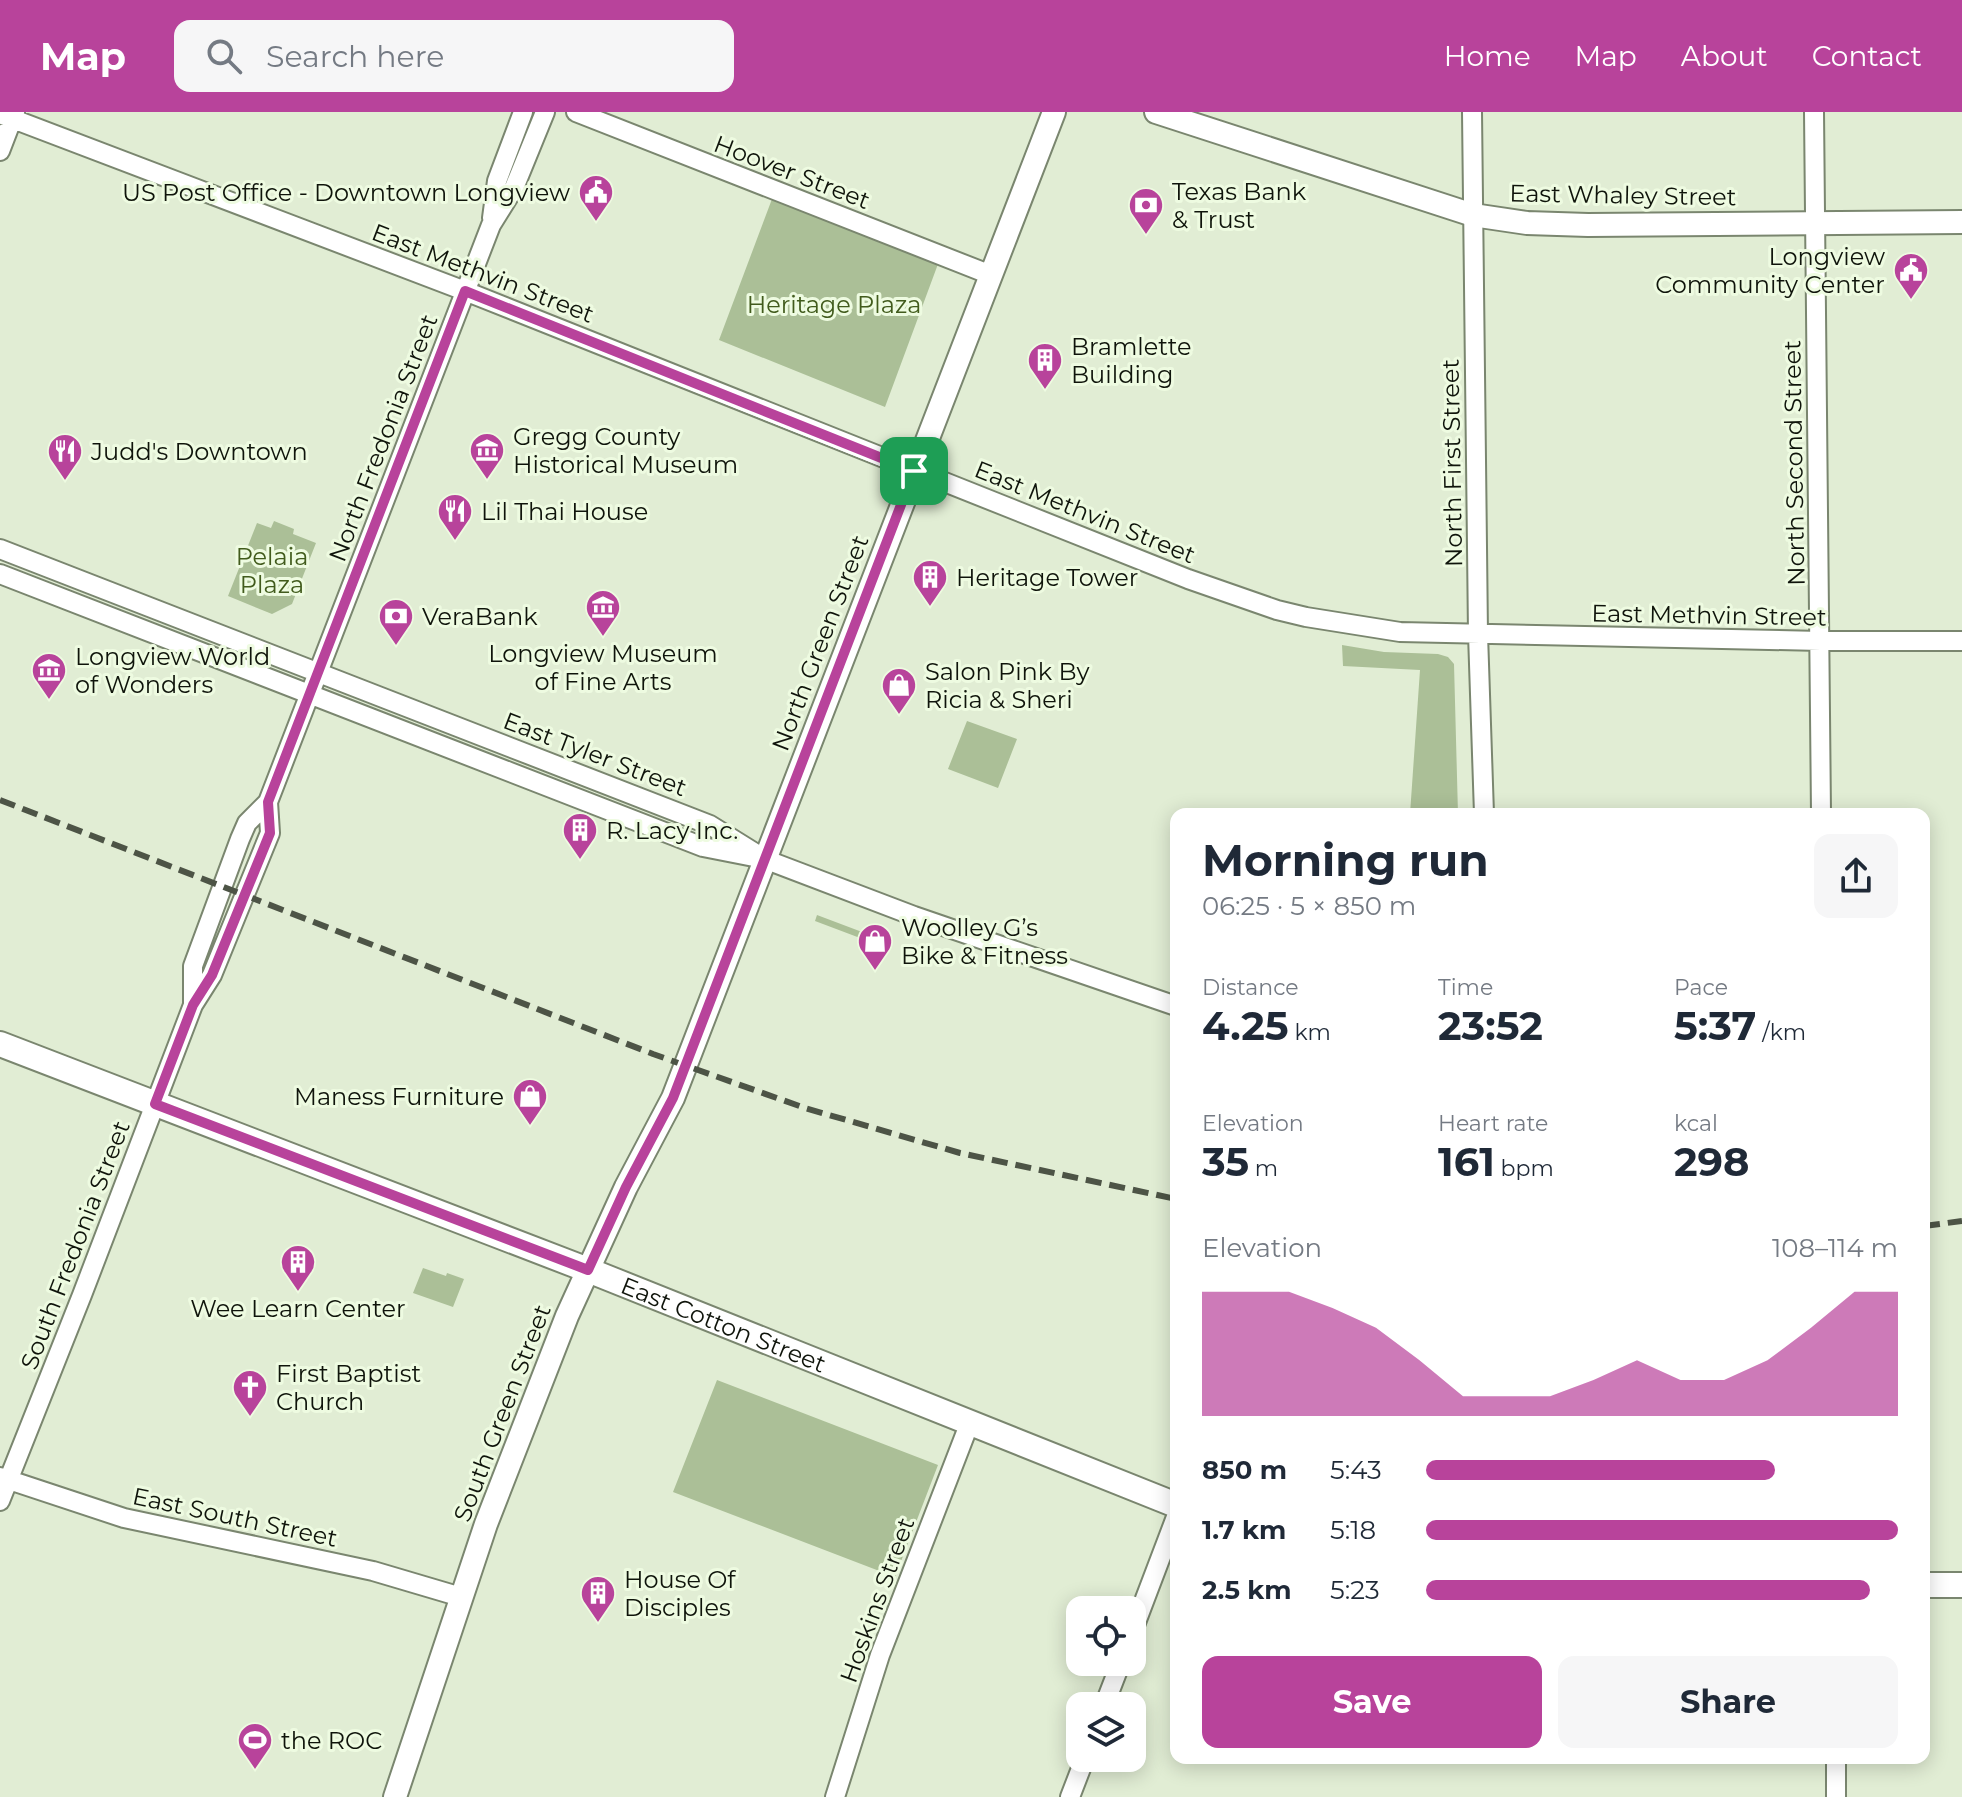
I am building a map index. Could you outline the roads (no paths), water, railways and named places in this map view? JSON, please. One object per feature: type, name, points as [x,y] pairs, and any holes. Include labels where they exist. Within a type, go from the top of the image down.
[{"type":"main road","name":"East Cotton Street","points":[[0,1044],[588,1270],[1170,1503]]},
{"type":"main road","points":[[1930,1585],[1962,1585]]},
{"type":"street","name":"North Fredonia Street","points":[[491,225],[497,181],[523,112]]},
{"type":"street","name":"North Fredonia Street","points":[[223,888],[247,823],[268,802],[491,225],[514,188],[545,112]]},
{"type":"street","name":"Hoover Street","points":[[576,112],[991,275]]},
{"type":"street","name":"North Green Street","points":[[688,1060],[1054,112]]},
{"type":"street","name":"East Whaley Street","points":[[1156,112],[1473,215],[1527,223],[1962,222]]},
{"type":"street","name":"North First Street","points":[[1472,112],[1478,634],[1484,808]]},
{"type":"street","name":"North Second Street","points":[[1814,112],[1821,808]]},
{"type":"street","points":[[0,151],[9,115]]},
{"type":"street","name":"East Methvin Street","points":[[9,115],[465,291],[1134,558],[1277,610],[1368,628],[1478,634],[1962,641]]},
{"type":"street","name":"East Tyler Street","points":[[0,549],[710,825],[764,859]]},
{"type":"street","name":"East Tyler Street","points":[[0,574],[703,847],[764,859],[914,916],[1170,1004]]},
{"type":"street","name":"North Fredonia Street","points":[[245,896],[270,833],[268,802]]},
{"type":"street","name":"South Fredonia Street","points":[[193,1005],[193,966],[223,888]]},
{"type":"street","name":"South Fredonia Street","points":[[0,1501],[4,1478],[193,1005],[212,975],[245,896]]},
{"type":"street","name":"South Green Street","points":[[395,1797],[461,1597],[513,1453],[588,1270],[626,1187],[666,1114],[688,1060]]},
{"type":"street","name":"Hoskins Street","points":[[835,1797],[880,1655],[970,1422]]},
{"type":"street","name":"East South Street","points":[[4,1478],[124,1518],[373,1571],[461,1597]]},
{"type":"street","points":[[1146,1596],[1170,1533]]},
{"type":"street","points":[[1836,1764],[1836,1797]]},
{"type":"street","points":[[1070,1797],[1080,1772]]},
{"type":"railway","points":[[0,800],[653,1054],[805,1108],[960,1153],[1170,1198]]},
{"type":"railway","points":[[1930,1225],[1962,1221]]},
{"type":"place","name":"US Post Office - Downtown Longview","points":[[596,223]]},
{"type":"place","name":"Texas Bank & Trust","points":[[1146,236]]},
{"type":"place","name":"Longview Community Center","points":[[1911,301]]},
{"type":"place","name":"Bramlette Building","points":[[1045,391]]},
{"type":"place","name":"Gregg County Historical Museum","points":[[487,481]]},
{"type":"place","name":"Judd's Downtown","points":[[65,482]]},
{"type":"place","name":"Lil Thai House","points":[[455,542]]},
{"type":"place","name":"Heritage Tower","points":[[930,608]]},
{"type":"place","name":"Longview Museum of Fine Arts","points":[[603,638]]},
{"type":"place","name":"VeraBank","points":[[396,647]]},
{"type":"place","name":"Longview World of Wonders","points":[[49,701]]},
{"type":"place","name":"Salon Pink By Ricia & Sheri","points":[[899,716]]},
{"type":"place","name":"R. Lacy Inc.","points":[[580,861]]},
{"type":"place","name":"Woolley G’s Bike & Fitness","points":[[875,972]]},
{"type":"place","name":"Maness Furniture","points":[[530,1127]]},
{"type":"place","name":"Wee Learn Center","points":[[298,1293]]},
{"type":"place","name":"First Baptist Church","points":[[250,1418]]},
{"type":"place","name":"House Of Disciples","points":[[598,1624]]},
{"type":"place","name":"the ROC","points":[[255,1771]]},
{"type":"park label","name":"Heritage Plaza","points":[[834,304]]},
{"type":"park label","name":"Pelaia Plaza","points":[[272,570]]}]
